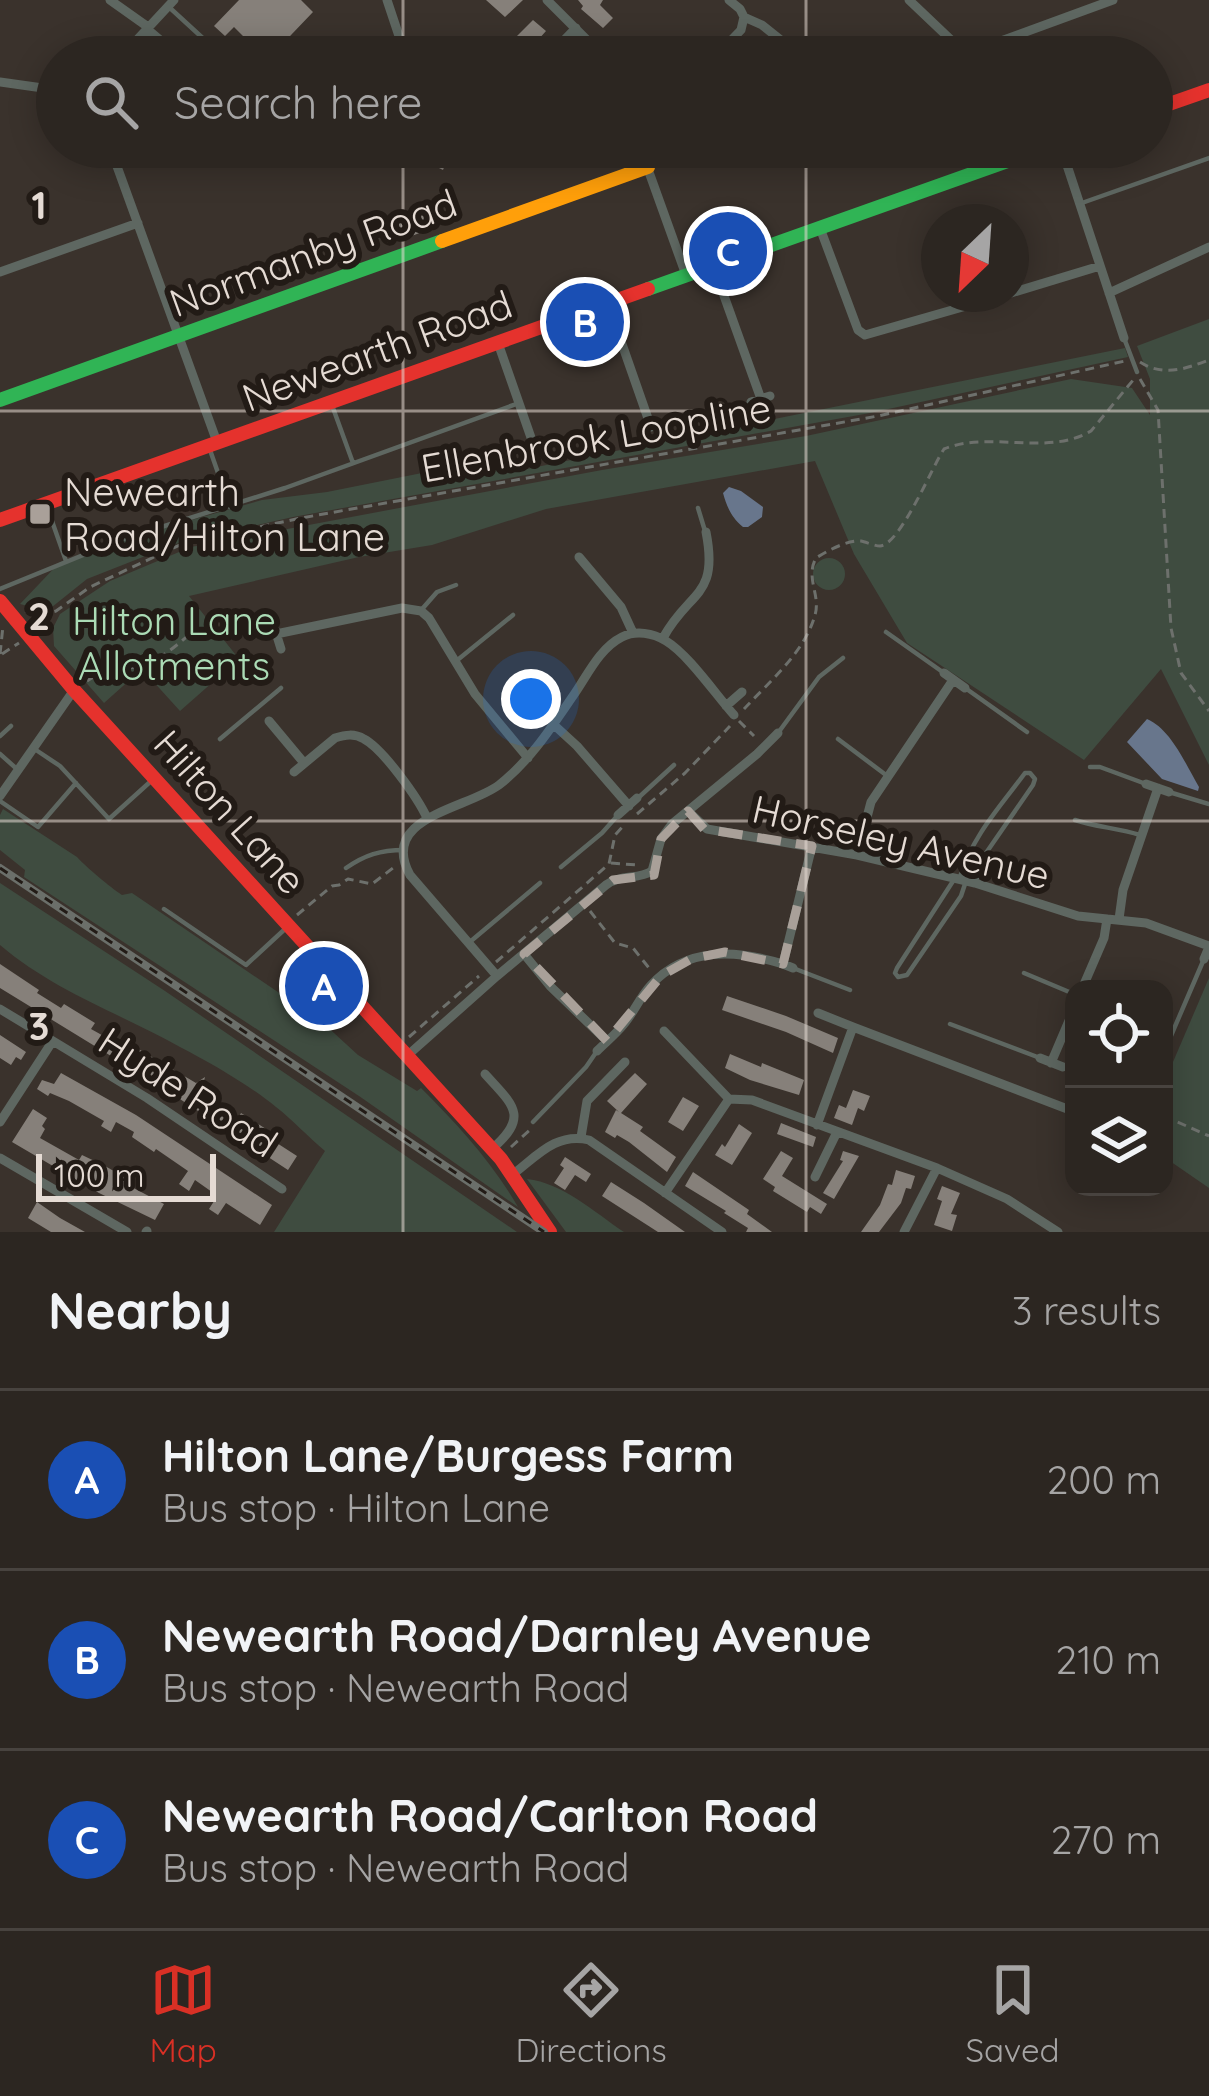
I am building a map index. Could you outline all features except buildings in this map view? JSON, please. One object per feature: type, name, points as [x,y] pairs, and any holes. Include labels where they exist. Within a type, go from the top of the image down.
[{"type":"street","points":[[110,0],[156,36]]},
{"type":"street","points":[[387,0],[401,36]]},
{"type":"street","points":[[547,0],[584,36]]},
{"type":"street","points":[[729,0],[744,17],[776,36]]},
{"type":"street","points":[[909,0],[946,36]]},
{"type":"street","points":[[1015,36],[1113,0]]},
{"type":"street","points":[[140,36],[171,3]]},
{"type":"street","points":[[735,36],[744,17]]},
{"type":"street","points":[[568,36],[576,28]]},
{"type":"street","points":[[0,82],[36,87]]},
{"type":"street","points":[[1173,103],[1209,90]]},
{"type":"street","points":[[118,168],[180,336],[213,444]]},
{"type":"street","name":"Normanby Road","points":[[0,400],[644,168]]},
{"type":"street","points":[[647,168],[686,275]]},
{"type":"street","name":"Newearth Road","points":[[0,520],[988,168]]},
{"type":"street","points":[[1068,168],[1124,338]]},
{"type":"street","points":[[0,272],[138,224]]},
{"type":"street","points":[[820,228],[865,335],[946,312]]},
{"type":"street","points":[[1109,293],[1209,247]]},
{"type":"street","points":[[713,266],[761,399]]},
{"type":"street","points":[[1029,288],[1100,266]]},
{"type":"street","points":[[608,304],[651,427]]},
{"type":"street","points":[[498,343],[535,449]]},
{"type":"street","points":[[663,638],[705,585],[711,566],[707,538],[725,541]]},
{"type":"street","points":[[579,557],[626,615],[633,633]]},
{"type":"street","points":[[576,575],[587,566]]},
{"type":"street","name":"Hilton Lane","points":[[0,601],[10,619],[495,1153],[550,1232]]},
{"type":"street","points":[[277,634],[402,608],[421,611],[437,628],[475,694],[528,758]]},
{"type":"street","points":[[272,620],[280,649]]},
{"type":"street","points":[[493,972],[410,874],[404,854],[411,830],[427,818],[483,795],[528,758],[601,654],[633,633],[663,638],[732,713],[742,692]]},
{"type":"street","points":[[857,855],[871,802],[948,676],[964,688]]},
{"type":"street","points":[[0,799],[74,690]]},
{"type":"street","points":[[269,721],[304,763]]},
{"type":"street","points":[[554,724],[633,802],[618,815]]},
{"type":"street","points":[[403,1051],[493,972],[524,954],[613,880],[649,873],[666,831],[778,733]]},
{"type":"street","points":[[294,772],[334,738],[360,736],[417,797],[427,818]]},
{"type":"street","points":[[754,736],[765,747]]},
{"type":"street","points":[[1119,919],[1152,786],[1169,792]]},
{"type":"street","name":"Horseley Avenue","points":[[688,811],[707,830],[857,855],[1078,916],[1146,923],[1207,951]]},
{"type":"street","points":[[597,1051],[661,976],[692,959],[743,953],[788,966],[812,845]]},
{"type":"street","points":[[1086,980],[1107,920]]},
{"type":"street","points":[[524,954],[559,996],[607,1041]]},
{"type":"street","name":"Hyde Road","points":[[0,1009],[147,1098],[282,1188]]},
{"type":"street","points":[[818,1013],[1065,1108]]},
{"type":"street","points":[[1065,1025],[1046,1060],[1065,1069]]},
{"type":"street","points":[[817,1125],[853,1027]]},
{"type":"street","points":[[664,1031],[729,1100],[752,1100],[937,1168],[1006,1199],[1058,1232]]},
{"type":"street","points":[[0,1122],[52,1042]]},
{"type":"street","points":[[581,1138],[586,1101],[625,1062]]},
{"type":"street","points":[[485,1074],[515,1111],[510,1133],[495,1153]]},
{"type":"street","points":[[664,1193],[729,1100]]},
{"type":"street","points":[[815,1178],[837,1132]]},
{"type":"street","points":[[512,1174],[568,1136],[581,1138],[598,1144],[722,1232]]},
{"type":"street","points":[[0,1157],[127,1232]]},
{"type":"street","points":[[904,1232],[937,1168]]},
{"type":"lane","points":[[171,3],[203,36]]},
{"type":"lane","points":[[1079,204],[1209,158]]},
{"type":"lane","points":[[1124,338],[1137,372]]},
{"type":"lane","points":[[332,402],[353,463]]},
{"type":"lane","points":[[0,589],[135,535],[230,507],[519,403]]},
{"type":"lane","points":[[213,444],[230,507]]},
{"type":"lane","points":[[46,502],[66,561]]},
{"type":"lane","points":[[698,508],[707,538]]},
{"type":"lane","points":[[421,611],[437,592],[456,585]]},
{"type":"lane","points":[[455,662],[513,615]]},
{"type":"lane","points":[[886,632],[948,676]]},
{"type":"lane","points":[[778,733],[819,677],[843,658]]},
{"type":"lane","points":[[220,739],[281,688]]},
{"type":"lane","points":[[964,688],[1027,732]]},
{"type":"lane","points":[[257,707],[269,721]]},
{"type":"lane","points":[[0,736],[11,726]]},
{"type":"lane","points":[[838,739],[888,776]]},
{"type":"lane","points":[[34,748],[60,766],[109,819],[154,778]]},
{"type":"lane","points":[[0,754],[18,770]]},
{"type":"lane","points":[[633,802],[674,765]]},
{"type":"lane","points":[[1090,767],[1152,786]]},
{"type":"lane","points":[[964,881],[961,896],[907,975],[898,977],[896,968],[964,881],[986,854],[1033,784],[1030,773],[998,806],[970,847],[964,881]]},
{"type":"lane","points":[[0,799],[38,827],[76,783]]},
{"type":"lane","points":[[1169,792],[1209,804]]},
{"type":"lane","points":[[562,867],[618,815]]},
{"type":"lane","points":[[1076,820],[1142,836]]},
{"type":"lane","points":[[346,868],[364,855],[387,850],[404,854]]},
{"type":"lane","points":[[469,944],[540,883]]},
{"type":"lane","points":[[164,909],[246,964],[289,924]]},
{"type":"lane","points":[[1173,1031],[1207,951]]},
{"type":"lane","points":[[788,966],[850,990]]},
{"type":"lane","points":[[1024,973],[1065,990]]},
{"type":"lane","points":[[950,1024],[1046,1060]]},
{"type":"lane","points":[[533,1122],[597,1051]]},
{"type":"lane","points":[[539,1103],[545,1109]]},
{"type":"path","name":"Ellenbrook Loopline","points":[[10,619],[23,610],[56,611],[90,587],[184,543],[878,416],[1132,359],[1154,370],[1170,371],[1209,360]]},
{"type":"path","points":[[403,1051],[609,863],[618,830],[685,773],[732,713],[806,638],[818,603],[810,573],[816,558],[851,542],[890,543],[944,449],[988,439],[1016,443],[1083,436],[1137,372],[1158,410],[1171,628],[1181,673],[1209,711]]},
{"type":"path","points":[[0,654],[2,628],[10,619]]},
{"type":"path","points":[[74,690],[100,673],[153,661],[196,629]]},
{"type":"path","points":[[0,654],[30,637]]},
{"type":"path","points":[[732,713],[754,736]]},
{"type":"path","points":[[289,924],[332,886],[353,878],[376,883],[404,854]]},
{"type":"path","points":[[609,863],[642,866],[649,873]]},
{"type":"path","points":[[584,904],[615,943],[633,949],[661,976]]},
{"type":"path","points":[[1173,1121],[1209,1136]]},
{"type":"path","points":[[495,1153],[533,1127],[533,1122]]},
{"type":"highlighted area","points":[[688,811],[704,829],[812,846],[783,964],[725,952],[691,959],[661,976],[607,1041],[524,954],[613,880],[654,875],[661,839]]},
{"type":"green space","name":"Hilton Lane Allotments","points":[[1209,319],[1209,765],[1161,669],[1084,760],[907,643],[854,554],[815,461],[546,509],[432,545],[189,596],[239,659],[180,711],[142,669],[104,703],[54,646],[53,628],[60,614],[110,581],[191,547],[806,436],[1071,379],[1132,388],[1150,415],[1150,379],[1137,346]]},
{"type":"green space","points":[[1125,348],[1128,357],[870,413],[293,517],[181,542],[87,579],[47,611],[20,604],[60,562],[262,500],[487,460],[507,473]]},
{"type":"green space","points":[[829,558],[840,563],[845,574],[840,585],[829,590],[818,585],[813,574],[818,563]]},
{"type":"green space","points":[[3,809],[77,857],[122,895],[132,893],[322,1022],[358,1055],[417,1091],[421,1088],[473,1144],[518,1207],[359,1096],[24,877],[25,870],[0,850]]},
{"type":"green space","points":[[0,883],[517,1232],[274,1232],[325,1151],[242,1083],[65,989],[0,945]]},
{"type":"green space","points":[[1209,978],[1209,1188],[1173,1163],[1173,1062]]},
{"type":"green space","points":[[527,1179],[566,1192],[624,1232],[566,1232]]},
{"type":"water","points":[[729,487],[763,507],[762,517],[743,527],[723,493]]},
{"type":"water","points":[[1147,719],[1171,739],[1198,791],[1162,779],[1127,742]]},
{"type":"railway","points":[[0,868],[544,1232]]},
{"type":"traffic: fast","points":[[648,289],[988,168]]},
{"type":"traffic: fast","points":[[0,400],[442,241]]},
{"type":"traffic: slow","points":[[442,241],[645,168]]},
{"type":"traffic: jam","points":[[1173,103],[1209,90]]},
{"type":"traffic: jam","points":[[0,520],[648,289]]},
{"type":"traffic: jam","points":[[0,601],[74,690],[501,1159],[550,1232]]},
{"type":"place","name":"Newearth Road/Carlton Road","points":[[728,251]]},
{"type":"place","name":"Newearth Road/Darnley Avenue","points":[[585,322]]},
{"type":"place","name":"Newearth Road/Hilton Lane","points":[[40,514]]},
{"type":"place","name":"Hilton Lane/Burgess Farm","points":[[324,986]]}]
